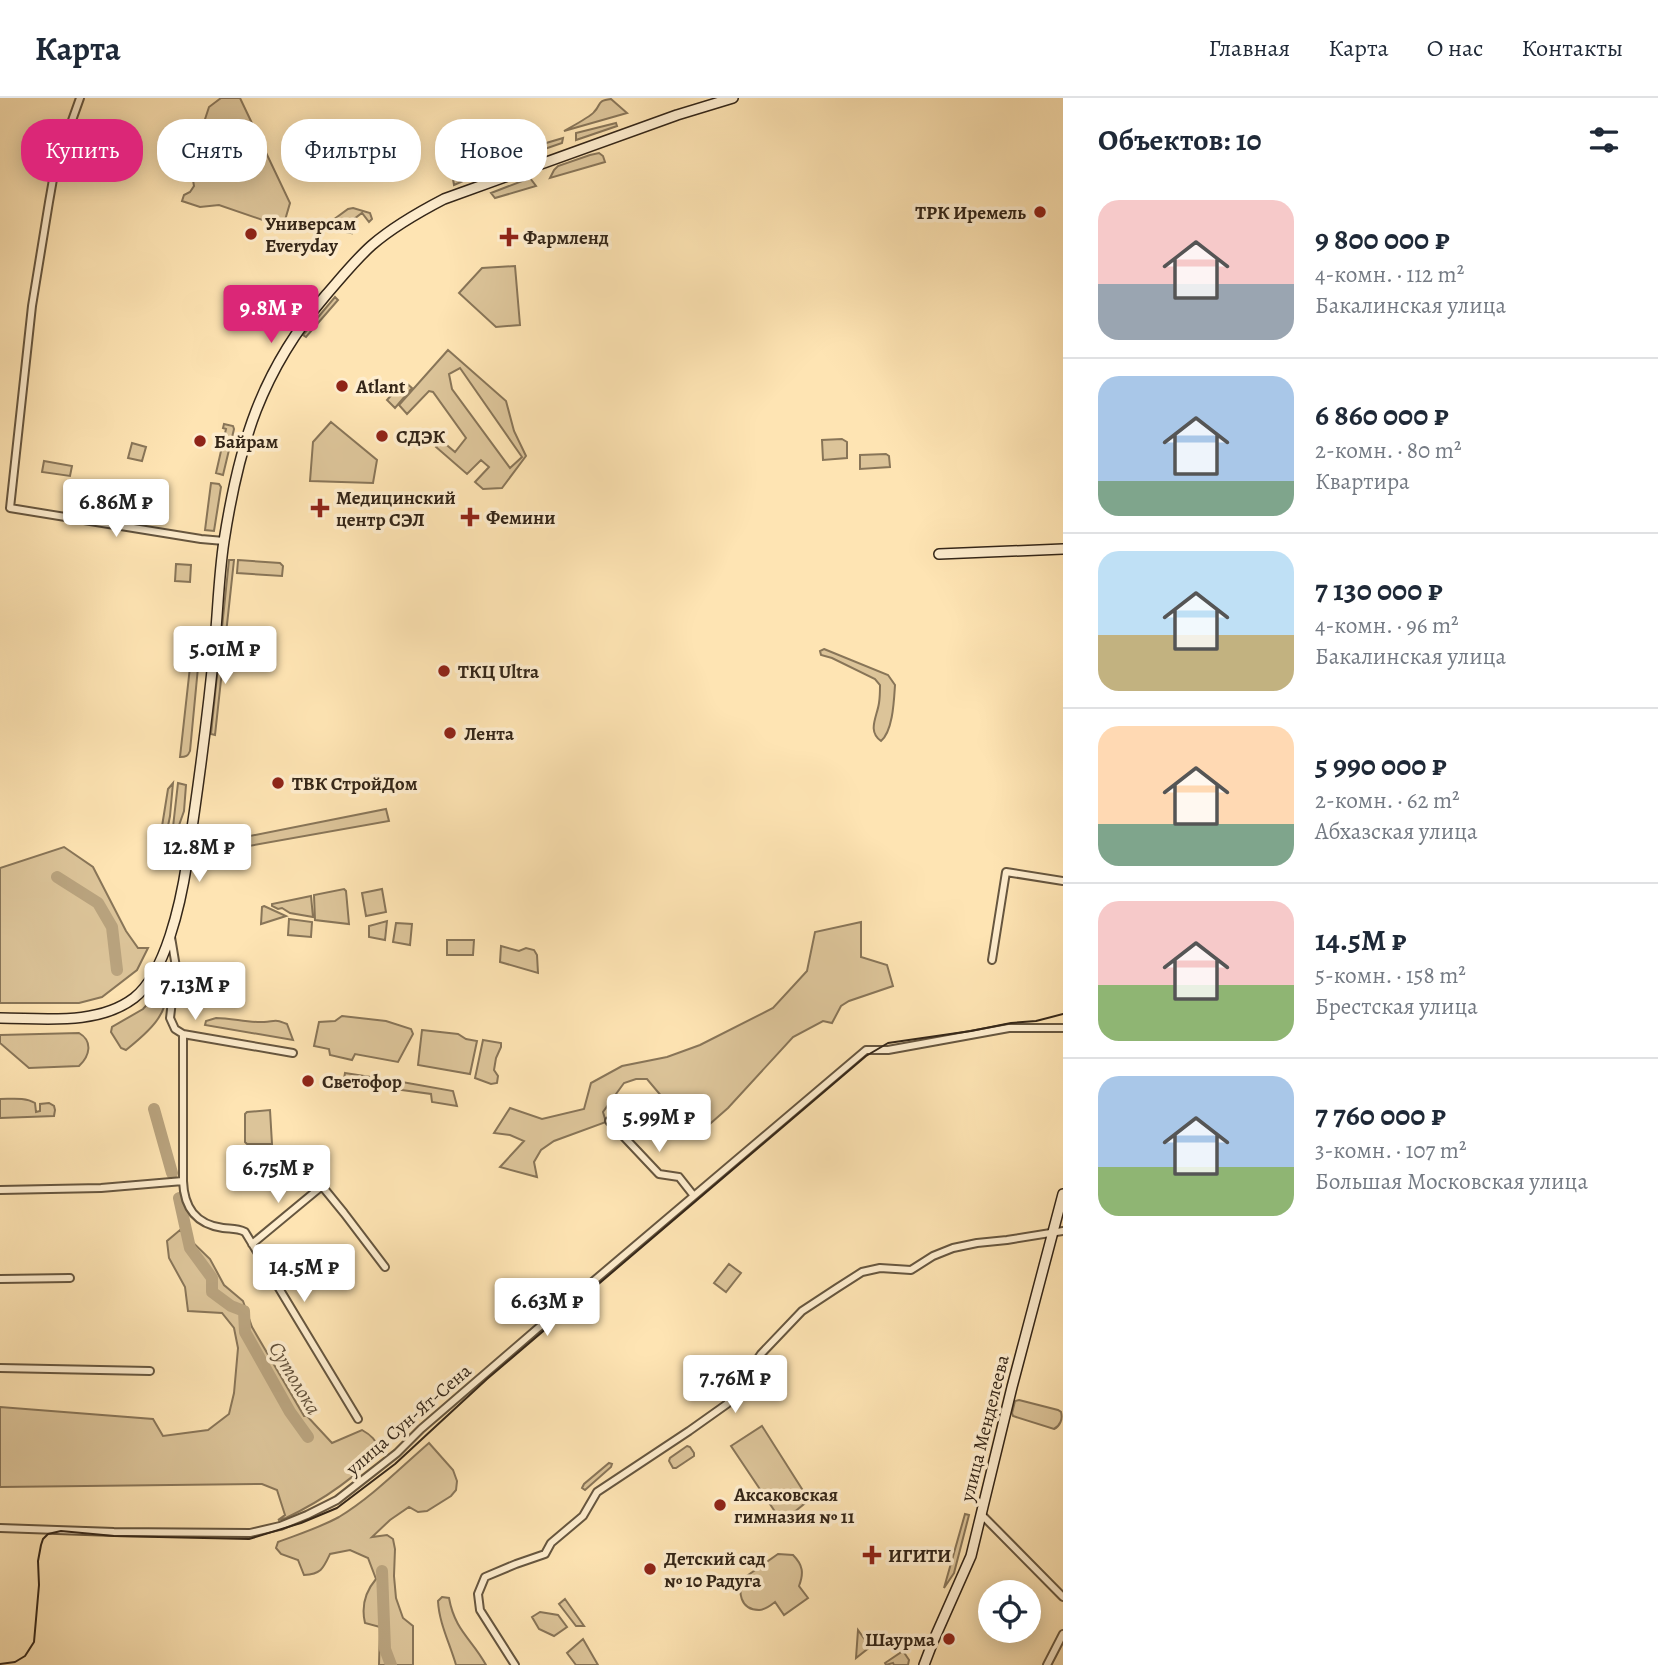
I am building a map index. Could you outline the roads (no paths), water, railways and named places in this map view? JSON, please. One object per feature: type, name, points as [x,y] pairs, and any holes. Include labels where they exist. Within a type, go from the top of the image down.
[{"type":"main road","points":[[0,1018],[90,1016],[115,1009],[134,997],[148,983],[157,968],[184,883],[215,644],[224,541],[242,451],[262,394],[276,366],[307,318],[372,245],[419,212],[453,195],[677,115],[733,98]]},
{"type":"main road","points":[[939,554],[1063,549]]},
{"type":"main road","name":"улица Менделеева","points":[[925,1665],[971,1556],[1009,1396],[1063,1194]]},
{"type":"street","points":[[80,98],[55,167],[48,202],[32,309],[10,508],[224,541]]},
{"type":"street","points":[[992,960],[1006,872],[1063,881]]},
{"type":"street","points":[[170,933],[176,967],[170,1017],[175,1029],[183,1034],[293,1053]]},
{"type":"street","name":"улица Сун-Ят-Сена","points":[[0,1528],[250,1533],[307,1516],[337,1500],[397,1453],[421,1429],[866,1050],[888,1050],[1009,1028],[1063,1028]]},
{"type":"street","points":[[183,1034],[184,1197],[192,1213],[209,1224],[245,1232],[358,1419]]},
{"type":"street","points":[[609,1121],[659,1174],[679,1177],[694,1196]]},
{"type":"street","points":[[0,1191],[101,1188],[183,1181]]},
{"type":"street","points":[[252,1244],[321,1186],[385,1267]]},
{"type":"street","points":[[515,1665],[480,1610],[478,1594],[485,1577],[545,1554],[551,1543],[583,1516],[597,1492],[727,1404],[761,1354],[802,1311],[862,1272],[880,1268],[911,1270],[933,1256],[953,1248],[1063,1231]]},
{"type":"street","points":[[0,1279],[70,1278]]},
{"type":"street","points":[[0,1368],[150,1371]]},
{"type":"street","points":[[981,1514],[1063,1597]]},
{"type":"street","points":[[1047,1665],[1063,1634]]},
{"type":"waterway","name":"Сутолока","points":[[57,877],[98,903],[112,927],[117,970]]},
{"type":"waterway","name":"Сутолока","points":[[154,1109],[172,1173]]},
{"type":"waterway","name":"Сутолока","points":[[179,1198],[190,1248],[212,1278],[212,1292],[231,1306],[244,1311],[245,1332],[290,1412],[308,1437]]},
{"type":"waterway","name":"Сутолока","points":[[382,1571],[385,1649],[391,1665]]},
{"type":"tram line","points":[[0,1664],[15,1662],[25,1656],[34,1642],[39,1585],[38,1561],[43,1539],[48,1534],[61,1531],[114,1536],[249,1539],[301,1523],[337,1508],[395,1464],[487,1379],[866,1056],[888,1043],[1036,1021],[1063,1014]]},
{"type":"place","name":"ТРК Иремель","points":[[1040,212]]},
{"type":"place","name":"Универсам Everyday","points":[[251,234]]},
{"type":"place","name":"Фармленд","points":[[509,237]]},
{"type":"place","name":"Atlant","points":[[342,386]]},
{"type":"place","name":"СДЭК","points":[[382,436]]},
{"type":"place","name":"Байрам","points":[[200,441]]},
{"type":"place","name":"Медицинский центр СЭЛ","points":[[320,508]]},
{"type":"place","name":"Фемини","points":[[470,517]]},
{"type":"place","name":"ТКЦ Ultra","points":[[444,671]]},
{"type":"place","name":"Лента","points":[[450,733]]},
{"type":"place","name":"ТВК СтройДом","points":[[278,783]]},
{"type":"place","name":"Светофор","points":[[308,1081]]},
{"type":"place","name":"Аксаковская гимназия № 11","points":[[720,1505]]},
{"type":"place","name":"ИГИТИ","points":[[872,1555]]},
{"type":"place","name":"Детский сад № 10 Радуга","points":[[650,1569]]},
{"type":"place","name":"Шаурма","points":[[949,1639]]}]
